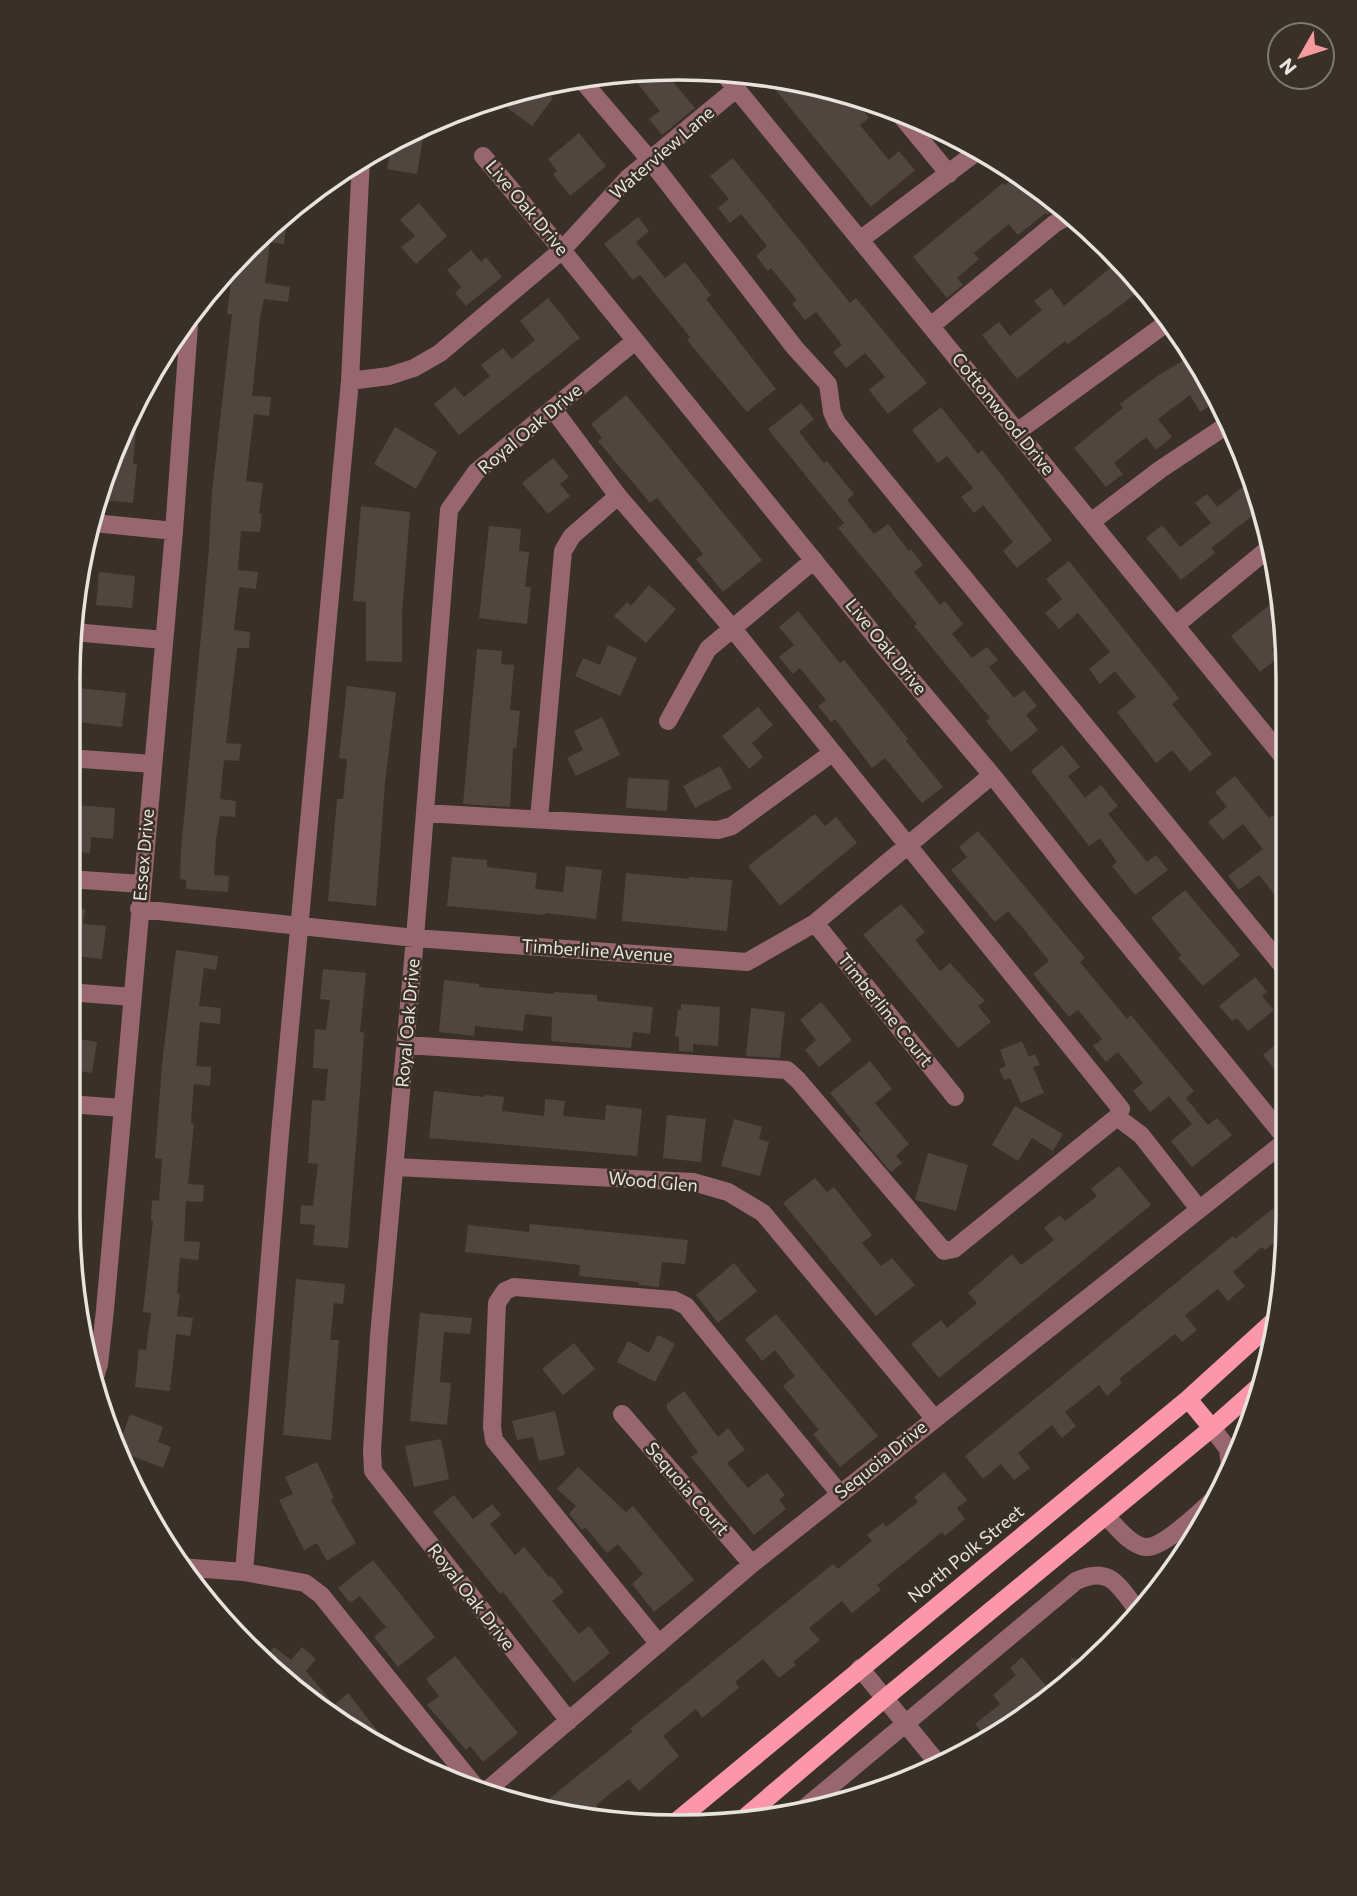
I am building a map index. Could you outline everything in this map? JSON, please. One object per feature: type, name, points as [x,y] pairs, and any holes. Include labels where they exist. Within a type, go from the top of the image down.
[{"type":"main road","name":"North Polk Street","points":[[684,1815],[1188,1399],[1266,1329]]},
{"type":"main road","points":[[753,1810],[1249,1395]]},
{"type":"main road","points":[[1188,1399],[1212,1428]]},
{"type":"street","name":"Cottonwood Drive","points":[[732,83],[1276,748]]},
{"type":"street","points":[[588,88],[650,160],[795,348],[828,384],[832,412],[837,422],[1276,958]]},
{"type":"street","name":"Waterview Lane","points":[[350,381],[389,376],[414,368],[440,353],[562,250],[628,178],[736,89]]},
{"type":"street","points":[[911,128],[948,174]]},
{"type":"street","name":"Live Oak Drive","points":[[483,156],[992,775],[1276,1126]]},
{"type":"street","points":[[860,240],[970,157]]},
{"type":"street","points":[[244,1572],[299,926],[350,381],[360,173]]},
{"type":"street","points":[[931,326],[1062,219]]},
{"type":"street","points":[[1017,432],[1162,326]]},
{"type":"street","name":"Essex Drive","points":[[99,1364],[106,1310],[174,531],[188,336]]},
{"type":"street","name":"Royal Oak Drive","points":[[569,1721],[373,1471],[372,1451],[379,1336],[406,1045],[449,510],[477,472],[635,341]]},
{"type":"street","points":[[406,1045],[787,1070],[944,1251],[954,1250],[1117,1117],[1121,1109],[733,629],[618,496],[552,409]]},
{"type":"street","points":[[1091,522],[1160,469],[1221,429]]},
{"type":"street","points":[[539,818],[563,551],[572,537],[618,496]]},
{"type":"street","points":[[101,524],[174,531]]},
{"type":"street","points":[[1176,625],[1263,553]]},
{"type":"street","points":[[668,721],[708,649],[814,560]]},
{"type":"street","points":[[83,633],[164,640]]},
{"type":"street","points":[[425,813],[718,830],[732,826],[832,753]]},
{"type":"street","points":[[80,759],[153,764]]},
{"type":"street","name":"Timberline Avenue","points":[[139,909],[415,938],[747,962],[815,923],[992,775]]},
{"type":"street","points":[[80,880],[142,884]]},
{"type":"street","name":"Timberline Court","points":[[815,923],[956,1097]]},
{"type":"street","points":[[80,993],[132,997]]},
{"type":"street","points":[[80,1105],[123,1108]]},
{"type":"street","points":[[1117,1117],[1140,1135],[1199,1209]]},
{"type":"street","name":"Sequoia Drive","points":[[492,1786],[752,1564],[1276,1149]]},
{"type":"street","name":"Wood Glen","points":[[395,1167],[693,1182],[728,1192],[763,1213],[934,1418]]},
{"type":"street","points":[[659,1644],[494,1440],[492,1427],[497,1303],[505,1291],[514,1287],[674,1300],[686,1306],[840,1494]]},
{"type":"street","name":"Sequoia Court","points":[[622,1414],[752,1564]]},
{"type":"street","points":[[1212,1428],[1228,1452]]},
{"type":"street","points":[[1106,1516],[1128,1538],[1145,1547],[1163,1543],[1198,1513]]},
{"type":"street","points":[[194,1568],[244,1572],[306,1583],[321,1595],[467,1777]]},
{"type":"street","points":[[816,1799],[1076,1581],[1100,1573],[1111,1578],[1134,1605]]},
{"type":"street","points":[[860,1668],[934,1758]]},
{"type":"building","points":[[672,80],[695,108],[662,135],[649,119],[660,111],[637,82]]},
{"type":"building","points":[[775,89],[862,109],[869,118],[860,125],[889,160],[899,151],[915,170],[871,207]]},
{"type":"building","points":[[549,95],[553,98],[532,126],[505,106]]},
{"type":"building","points":[[579,133],[606,166],[570,196],[553,174],[557,171],[548,159]]},
{"type":"building","points":[[423,138],[417,174],[387,169],[389,156]]},
{"type":"building","points":[[733,158],[850,303],[856,298],[927,383],[888,414],[869,390],[885,377],[865,353],[846,368],[833,352],[842,345],[816,312],[805,320],[792,304],[797,300],[771,268],[768,271],[756,256],[767,246],[741,214],[730,223],[718,208],[729,199],[710,176]]},
{"type":"building","points":[[1011,181],[1052,211],[1018,235],[1009,224],[974,253],[979,259],[957,278],[963,285],[947,298],[913,257],[1003,183],[1005,185]]},
{"type":"building","points":[[419,203],[447,236],[416,264],[401,247],[415,236],[400,220]]},
{"type":"building","points":[[638,217],[649,231],[636,242],[665,278],[685,262],[711,295],[706,299],[776,389],[747,412],[687,340],[690,337],[640,275],[633,280],[604,244]]},
{"type":"building","points":[[286,227],[284,244],[270,242]]},
{"type":"building","points":[[270,243],[265,283],[290,287],[288,302],[264,299],[252,396],[271,397],[269,416],[254,414],[246,481],[263,483],[260,532],[241,531],[238,570],[258,572],[256,589],[239,587],[234,630],[250,632],[249,648],[237,648],[226,743],[241,744],[239,761],[224,760],[220,799],[236,801],[235,817],[220,816],[216,839],[214,875],[229,876],[228,892],[186,889],[186,880],[180,879],[212,492],[232,314],[227,314],[231,282]]},
{"type":"building","points":[[471,250],[481,262],[486,257],[502,277],[466,306],[455,293],[461,287],[447,270]]},
{"type":"building","points":[[1112,267],[1136,294],[1068,344],[1065,341],[1017,379],[982,335],[999,322],[1010,336],[1042,310],[1034,301],[1051,288],[1064,306]]},
{"type":"building","points":[[548,298],[580,338],[459,435],[434,404],[455,387],[464,397],[490,376],[481,365],[503,348],[512,359],[535,340],[520,321]]},
{"type":"building","points":[[1184,360],[1210,406],[1200,412],[1190,395],[1158,419],[1172,437],[1156,450],[1146,437],[1114,463],[1123,474],[1106,487],[1074,448],[1123,408],[1120,404],[1157,376]]},
{"type":"building","points":[[626,395],[762,560],[723,592],[696,559],[703,554],[657,498],[650,503],[598,441],[602,438],[591,424]]},
{"type":"building","points":[[801,403],[814,419],[799,432],[854,494],[847,500],[874,534],[888,524],[909,551],[911,549],[923,565],[914,572],[940,605],[945,601],[963,624],[952,634],[972,658],[987,647],[998,660],[989,667],[1014,698],[1024,690],[1037,706],[1026,715],[1038,730],[1011,752],[986,721],[990,718],[838,528],[844,523],[768,429]]},
{"type":"building","points":[[941,407],[978,454],[982,450],[1052,540],[1017,568],[1003,551],[1013,542],[983,505],[974,513],[961,497],[973,488],[947,456],[938,463],[912,430]]},
{"type":"building","points":[[136,427],[133,464],[137,464],[133,503],[108,501]]},
{"type":"building","points":[[395,427],[437,452],[416,489],[374,464]]},
{"type":"building","points":[[553,458],[569,477],[560,484],[570,496],[548,514],[522,483]]},
{"type":"building","points":[[1244,486],[1253,515],[1211,548],[1215,553],[1181,580],[1146,538],[1162,525],[1180,547],[1211,523],[1195,503],[1207,494],[1217,507]]},
{"type":"building","points":[[361,506],[410,512],[402,613],[402,662],[366,661],[366,602],[353,601]]},
{"type":"building","points":[[489,526],[521,529],[519,551],[529,552],[525,587],[531,587],[527,624],[479,618]]},
{"type":"building","points":[[1069,561],[1179,698],[1172,704],[1212,754],[1190,772],[1172,750],[1156,763],[1117,712],[1136,697],[1115,671],[1100,684],[1089,669],[1110,652],[1078,613],[1059,629],[1045,613],[1062,599],[1046,579]]},
{"type":"building","points":[[99,572],[135,576],[132,608],[96,605]]},
{"type":"building","points":[[649,585],[676,609],[646,643],[614,616],[627,602],[631,606]]},
{"type":"building","points":[[1271,604],[1275,645],[1271,649],[1276,660],[1260,672],[1231,636]]},
{"type":"building","points":[[798,611],[840,663],[844,660],[943,787],[922,803],[885,758],[872,768],[835,719],[831,722],[818,706],[826,700],[800,668],[793,674],[779,657],[794,645],[779,627]]},
{"type":"building","points":[[608,645],[637,658],[620,696],[575,676],[583,658],[600,665]]},
{"type":"building","points":[[477,649],[502,651],[501,664],[514,665],[510,710],[520,711],[516,748],[513,748],[510,807],[463,804]]},
{"type":"building","points":[[347,686],[396,692],[385,783],[376,906],[328,901],[337,799],[343,799],[347,759],[339,758]]},
{"type":"building","points":[[80,688],[126,693],[122,727],[80,722]]},
{"type":"building","points":[[758,707],[773,725],[752,743],[763,757],[749,769],[722,736]]},
{"type":"building","points":[[602,717],[620,755],[576,776],[567,758],[583,750],[574,731]]},
{"type":"building","points":[[1062,745],[1080,767],[1068,776],[1085,798],[1101,785],[1118,806],[1108,814],[1147,862],[1156,855],[1168,870],[1135,895],[1112,866],[1117,862],[1100,838],[1089,846],[1031,771]]},
{"type":"building","points":[[720,766],[732,788],[695,808],[683,786]]},
{"type":"building","points":[[1235,776],[1269,818],[1273,815],[1276,818],[1276,897],[1259,875],[1239,890],[1228,876],[1263,849],[1243,824],[1223,840],[1208,822],[1227,807],[1215,792]]},
{"type":"building","points":[[628,778],[669,780],[667,811],[626,808]]},
{"type":"building","points":[[80,805],[115,808],[113,839],[91,837],[90,853],[80,852]]},
{"type":"building","points":[[815,814],[825,826],[836,817],[857,843],[780,906],[748,866]]},
{"type":"building","points":[[978,831],[1085,958],[1080,962],[1127,1019],[1131,1015],[1194,1091],[1186,1098],[1208,1125],[1217,1118],[1232,1135],[1192,1167],[1171,1141],[1192,1124],[1169,1096],[1150,1112],[1133,1091],[1143,1083],[1118,1052],[1106,1062],[1093,1046],[1102,1039],[1078,1010],[1069,1017],[1033,974],[1049,961],[1026,932],[1008,911],[995,922],[951,870],[967,857],[959,847]]},
{"type":"building","points":[[452,857],[487,860],[487,867],[537,873],[535,889],[563,892],[566,866],[602,870],[596,919],[447,906]]},
{"type":"building","points":[[626,873],[732,880],[727,931],[622,921]]},
{"type":"building","points":[[1185,890],[1240,955],[1203,986],[1178,958],[1181,955],[1151,918]]},
{"type":"building","points":[[901,904],[925,932],[915,940],[940,971],[950,963],[985,1001],[978,1006],[991,1022],[958,1048],[863,935]]},
{"type":"building","points":[[80,908],[85,909],[83,924],[106,926],[102,959],[80,956]]},
{"type":"building","points":[[176,950],[218,956],[216,970],[204,968],[199,1006],[221,1008],[220,1024],[200,1022],[196,1066],[211,1067],[210,1086],[194,1084],[191,1123],[194,1124],[188,1184],[204,1185],[203,1202],[186,1201],[184,1241],[200,1242],[198,1260],[180,1258],[177,1316],[193,1318],[190,1336],[176,1334],[170,1391],[135,1387],[139,1349],[146,1350],[151,1313],[143,1312],[153,1221],[152,1200],[159,1201],[162,1159],[155,1158],[162,1064]]},
{"type":"building","points":[[323,969],[366,973],[360,1032],[364,1033],[348,1248],[313,1245],[315,1225],[300,1224],[301,1205],[313,1206],[318,1164],[308,1163],[312,1100],[325,1101],[328,1069],[313,1068],[315,1029],[326,1030],[330,1000],[320,999]]},
{"type":"building","points":[[1255,977],[1267,992],[1262,996],[1274,1010],[1248,1031],[1237,1018],[1232,1021],[1219,1006]]},
{"type":"building","points":[[444,980],[479,984],[479,987],[597,995],[597,1001],[653,1007],[650,1034],[633,1032],[631,1048],[551,1041],[552,1017],[525,1014],[523,1031],[475,1026],[474,1036],[439,1032]]},
{"type":"building","points":[[821,1002],[852,1040],[819,1067],[805,1050],[816,1040],[800,1020]]},
{"type":"building","points":[[681,1004],[720,1007],[718,1046],[693,1044],[693,1052],[679,1051],[679,1037],[675,1036]]},
{"type":"building","points":[[751,1008],[785,1012],[780,1058],[746,1056]]},
{"type":"building","points":[[80,1039],[97,1042],[92,1073],[80,1071]]},
{"type":"building","points":[[1022,1041],[1029,1057],[1035,1054],[1040,1065],[1033,1067],[1044,1093],[1021,1103],[1010,1078],[1004,1080],[999,1069],[1006,1066],[1000,1050]]},
{"type":"building","points":[[1276,1044],[1276,1071],[1263,1055]]},
{"type":"building","points":[[870,1061],[892,1089],[875,1103],[909,1144],[896,1156],[902,1163],[891,1172],[858,1133],[861,1131],[830,1093]]},
{"type":"building","points":[[434,1091],[504,1097],[502,1111],[544,1116],[545,1099],[565,1101],[563,1116],[605,1120],[606,1105],[642,1109],[637,1156],[429,1138]]},
{"type":"building","points":[[1015,1106],[1063,1134],[1053,1151],[1032,1138],[1018,1161],[992,1145]]},
{"type":"building","points":[[667,1115],[706,1119],[701,1162],[663,1158]]},
{"type":"building","points":[[734,1119],[762,1127],[759,1139],[769,1142],[760,1176],[721,1166]]},
{"type":"building","points":[[928,1153],[968,1165],[956,1211],[915,1200]]},
{"type":"building","points":[[1119,1166],[1151,1205],[939,1378],[911,1344],[941,1320],[947,1328],[977,1303],[968,1293],[1012,1254],[1021,1265],[1054,1240],[1044,1228],[1060,1215],[1065,1221],[1097,1196],[1091,1189]]},
{"type":"building","points":[[815,1178],[827,1192],[834,1187],[872,1235],[862,1243],[881,1266],[892,1258],[915,1285],[876,1316],[783,1203]]},
{"type":"building","points":[[1276,1206],[1275,1242],[1265,1250],[1262,1247],[1233,1272],[1245,1286],[1228,1301],[1218,1289],[1185,1315],[1197,1330],[1182,1342],[1175,1334],[1119,1379],[1122,1383],[1107,1396],[1099,1385],[1065,1412],[1076,1426],[1062,1438],[1052,1425],[1018,1453],[1030,1468],[1014,1480],[1001,1464],[983,1479],[965,1456],[1233,1236],[1235,1239]]},
{"type":"building","points":[[530,1224],[688,1240],[685,1264],[662,1262],[659,1287],[639,1285],[639,1282],[579,1276],[580,1265],[465,1252],[468,1225],[529,1232]]},
{"type":"building","points":[[734,1263],[757,1291],[718,1323],[696,1295]]},
{"type":"building","points":[[296,1279],[345,1284],[343,1304],[334,1303],[330,1340],[339,1340],[331,1440],[283,1435]]},
{"type":"building","points":[[420,1313],[472,1318],[470,1334],[444,1332],[440,1382],[451,1383],[447,1425],[410,1421]]},
{"type":"building","points":[[776,1314],[878,1436],[840,1467],[813,1434],[819,1430],[783,1386],[795,1376],[775,1350],[762,1361],[745,1339]]},
{"type":"building","points":[[658,1335],[675,1344],[655,1382],[617,1362],[628,1341],[649,1353]]},
{"type":"building","points":[[574,1343],[595,1369],[563,1395],[542,1369]]},
{"type":"building","points":[[684,1391],[718,1437],[728,1428],[745,1450],[727,1463],[748,1488],[767,1473],[785,1495],[779,1500],[786,1509],[754,1535],[691,1457],[698,1452],[667,1409],[667,1404]]},
{"type":"building","points":[[555,1411],[565,1455],[539,1461],[533,1437],[517,1440],[512,1421]]},
{"type":"building","points":[[130,1414],[163,1427],[158,1442],[171,1447],[163,1468],[130,1455],[122,1436]]},
{"type":"building","points":[[441,1439],[449,1479],[414,1487],[405,1446]]},
{"type":"building","points":[[317,1462],[334,1498],[331,1500],[356,1543],[327,1561],[317,1543],[304,1550],[279,1500],[293,1494],[285,1477]]},
{"type":"building","points":[[578,1467],[626,1512],[633,1506],[694,1580],[654,1612],[632,1584],[643,1574],[618,1544],[607,1553],[585,1527],[582,1530],[569,1514],[576,1506],[557,1489]]},
{"type":"building","points":[[944,1472],[967,1500],[957,1508],[965,1519],[945,1536],[942,1532],[877,1585],[881,1590],[852,1613],[842,1601],[809,1628],[820,1640],[793,1662],[796,1665],[779,1678],[763,1659],[735,1682],[739,1688],[702,1718],[696,1709],[663,1736],[679,1756],[639,1791],[629,1779],[596,1805],[596,1809],[547,1800],[633,1731],[630,1729],[833,1564],[838,1569],[872,1541],[867,1535],[883,1523],[886,1527],[918,1502],[914,1497]]},
{"type":"building","points":[[454,1495],[473,1519],[492,1504],[501,1515],[490,1524],[515,1555],[524,1547],[564,1592],[552,1601],[579,1634],[589,1626],[610,1653],[574,1683],[503,1592],[500,1594],[433,1512]]},
{"type":"building","points":[[373,1560],[435,1637],[398,1667],[374,1637],[386,1627],[360,1596],[350,1603],[338,1588]]},
{"type":"building","points":[[274,1647],[291,1660],[302,1647],[316,1659],[306,1671],[334,1705],[348,1693],[382,1736],[314,1692],[269,1653]]},
{"type":"building","points":[[455,1656],[518,1733],[483,1762],[470,1746],[466,1750],[427,1705],[439,1696],[426,1679]]},
{"type":"building","points":[[1022,1657],[1048,1688],[982,1733],[975,1724],[1000,1704],[993,1695],[1016,1675],[1010,1668]]},
{"type":"building","points":[[1071,1658],[1081,1659],[1073,1667],[1070,1670]]}]
